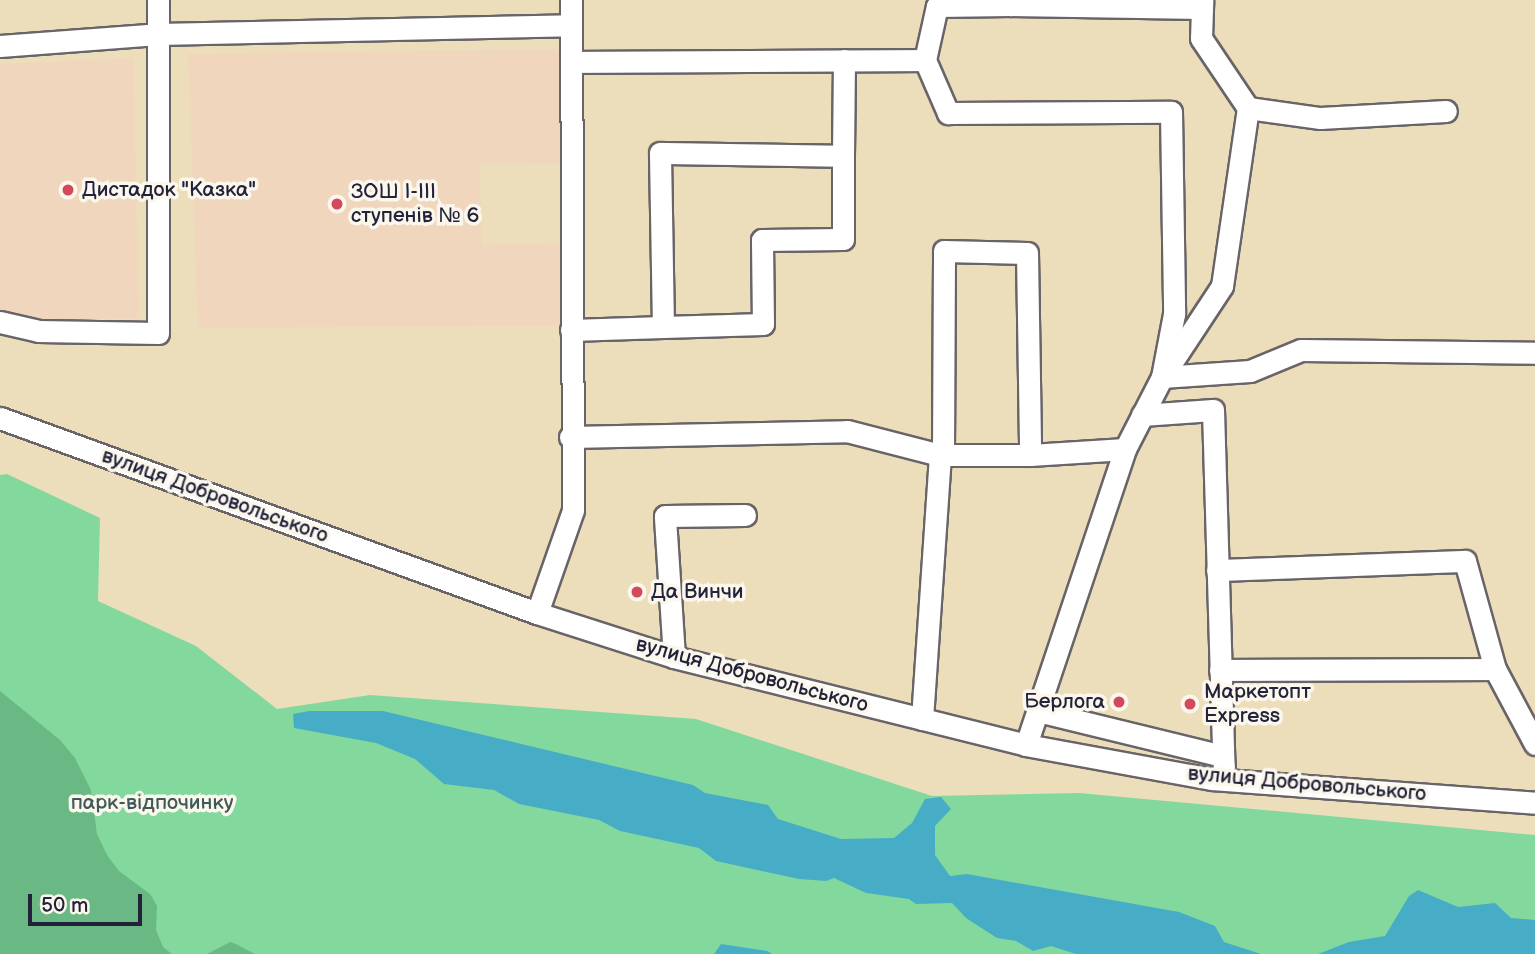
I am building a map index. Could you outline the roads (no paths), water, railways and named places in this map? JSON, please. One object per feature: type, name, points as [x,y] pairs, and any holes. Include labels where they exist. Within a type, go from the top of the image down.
[{"type":"street","points":[[0,322],[38,331],[158,333],[158,0]]},
{"type":"street","points":[[537,613],[573,510],[570,437],[573,62],[571,0]]},
{"type":"street","points":[[1026,746],[1125,449],[1162,377],[1222,285],[1248,108],[1201,38],[1202,4],[1009,3],[937,6],[925,60],[948,113],[1171,112],[1174,314],[1162,377]]},
{"type":"street","points":[[0,46],[158,34],[571,24]]},
{"type":"street","points":[[571,330],[763,324],[762,240],[844,239],[844,60]]},
{"type":"street","points":[[573,62],[925,60]]},
{"type":"street","points":[[1248,108],[1320,118],[1446,111]]},
{"type":"street","points":[[663,327],[660,153],[843,156]]},
{"type":"street","points":[[922,719],[940,455],[943,450],[944,251],[1027,253],[1030,455]]},
{"type":"street","points":[[1162,377],[1250,371],[1301,350],[1535,353]]},
{"type":"street","points":[[1142,415],[1213,410],[1225,780]]},
{"type":"street","name":"вулиця Добровольського","points":[[0,418],[537,613],[674,657],[1026,746],[1225,780],[1535,803]]},
{"type":"street","points":[[570,437],[847,431],[940,455],[1030,455],[1125,449]]},
{"type":"street","points":[[674,657],[665,516],[745,515]]},
{"type":"street","points":[[1217,570],[1465,561],[1495,669],[1535,744]]},
{"type":"street","points":[[1220,670],[1495,669]]},
{"type":"street","points":[[1038,711],[1223,756]]},
{"type":"water","points":[[309,711],[383,711],[693,785],[705,793],[768,805],[778,819],[841,839],[894,838],[912,823],[925,799],[941,797],[951,809],[935,826],[935,855],[950,876],[967,874],[1179,912],[1215,926],[1224,942],[1261,954],[1076,954],[1051,946],[1033,951],[1016,941],[997,938],[966,918],[952,903],[916,904],[909,899],[866,893],[834,878],[826,881],[799,879],[716,861],[699,848],[620,831],[599,820],[519,804],[494,790],[444,784],[415,759],[376,743],[294,728],[293,714]]},
{"type":"water","points":[[1418,890],[1458,907],[1495,903],[1511,918],[1535,920],[1535,954],[1318,954],[1349,942],[1385,936],[1409,896]]},
{"type":"water","points":[[721,944],[767,951],[772,954],[714,954]]},
{"type":"place","name":"Дистадок \"Казка\"","points":[[68,190]]},
{"type":"place","name":"ЗОШ І-ІІІ ступенів № 6","points":[[337,204]]},
{"type":"place","name":"Да Винчи","points":[[637,592]]},
{"type":"place","name":"Берлога","points":[[1119,702]]},
{"type":"place","name":"Маркетопт Express","points":[[1190,704]]},
{"type":"park label","name":"парк-відпочинку","points":[[152,803]]}]
